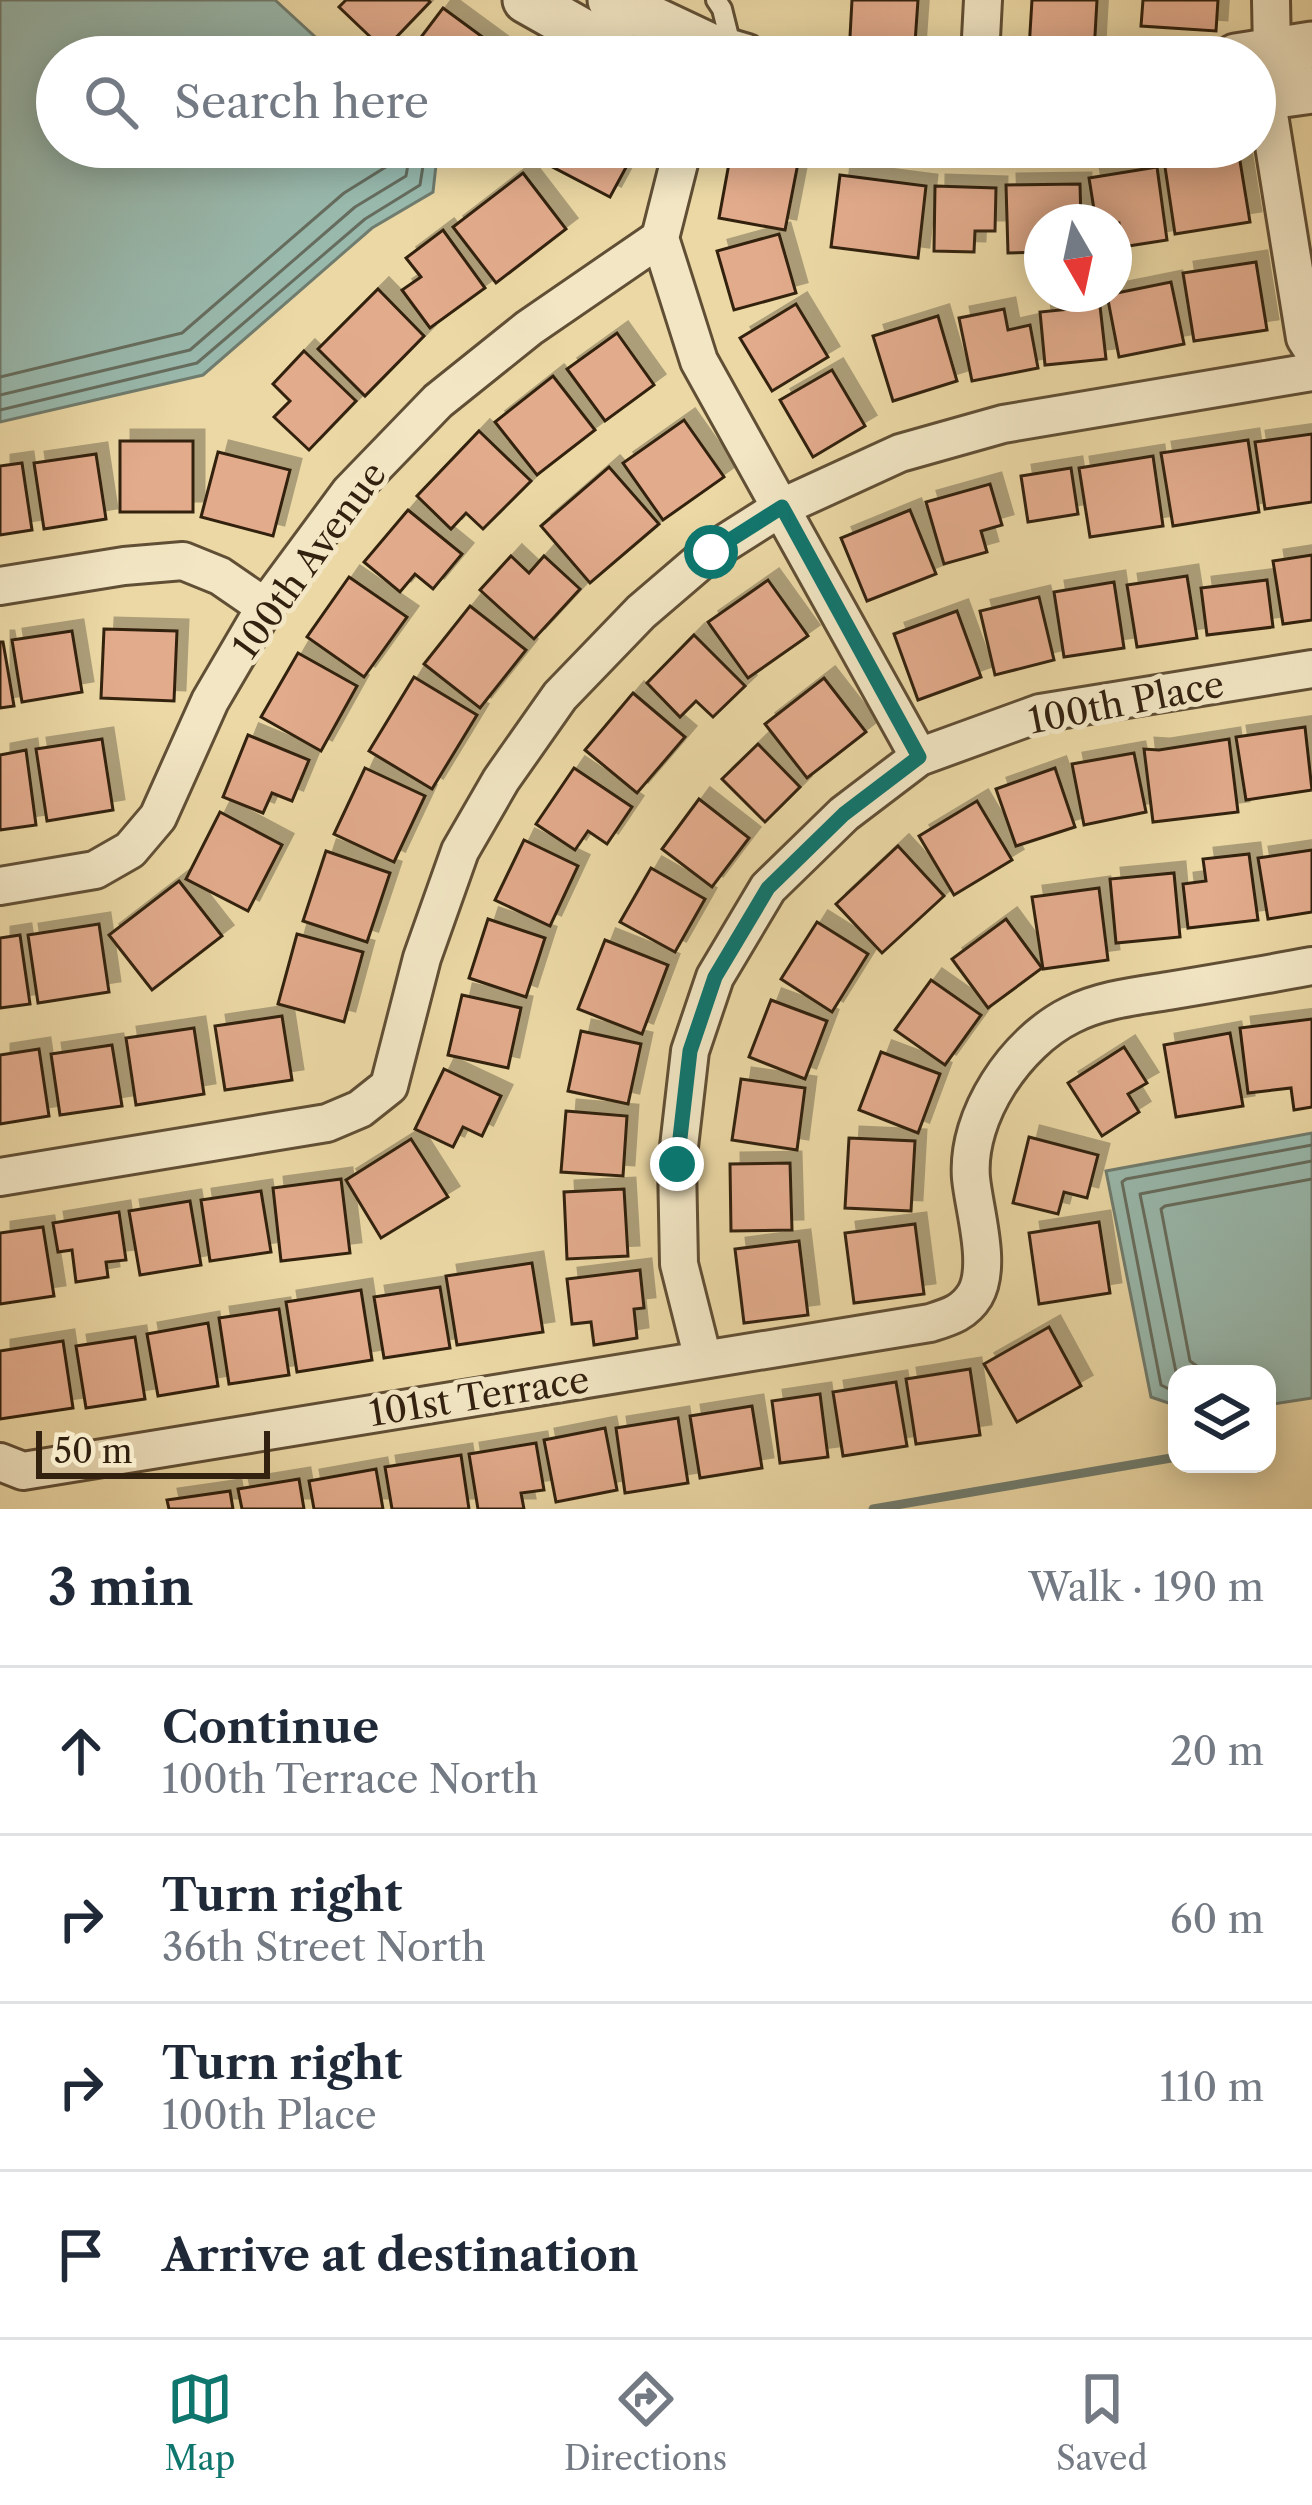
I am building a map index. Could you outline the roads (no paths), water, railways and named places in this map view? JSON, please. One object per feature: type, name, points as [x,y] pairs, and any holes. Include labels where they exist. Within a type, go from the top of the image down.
[{"type":"street","points":[[526,0],[590,36]]},
{"type":"street","points":[[611,0],[686,36]]},
{"type":"street","points":[[981,36],[983,0]]},
{"type":"street","points":[[1269,36],[1271,0]]},
{"type":"street","points":[[1276,73],[1312,90]]},
{"type":"street","points":[[1276,127],[1305,338],[1312,349]]},
{"type":"street","points":[[678,168],[660,238],[699,361],[919,757]]},
{"type":"street","name":"100th Avenue","points":[[0,886],[95,870],[130,850],[158,817],[210,701],[265,607],[350,492],[438,401],[529,328],[660,238]]},
{"type":"street","points":[[0,1177],[327,1123],[360,1109],[389,1086],[422,958],[460,851],[501,780],[560,696],[641,612],[711,552],[782,507],[901,453],[1003,424],[1312,372]]},
{"type":"street","points":[[0,586],[183,561],[220,576],[265,607]]},
{"type":"street","name":"100th Place","points":[[703,1360],[679,1264],[677,1164],[690,1051],[715,977],[768,888],[844,814],[919,757],[1040,713],[1312,669]]},
{"type":"street","name":"101st Terrace","points":[[0,1462],[23,1471],[930,1323],[959,1314],[977,1292],[982,1256],[970,1172],[979,1120],[1002,1075],[1027,1046],[1070,1015],[1116,1000],[1312,966]]},
{"type":"lane","points":[[716,0],[722,9],[723,36]]},
{"type":"water","points":[[0,0],[275,0],[314,36],[36,36],[36,168],[436,168],[433,192],[372,228],[203,375],[0,422]]},
{"type":"water","points":[[1312,1133],[1312,1398],[1276,1404],[1276,1365],[1168,1365],[1168,1403],[1151,1397],[1106,1171]]},
{"type":"waterway","points":[[873,1509],[1168,1459]]}]
